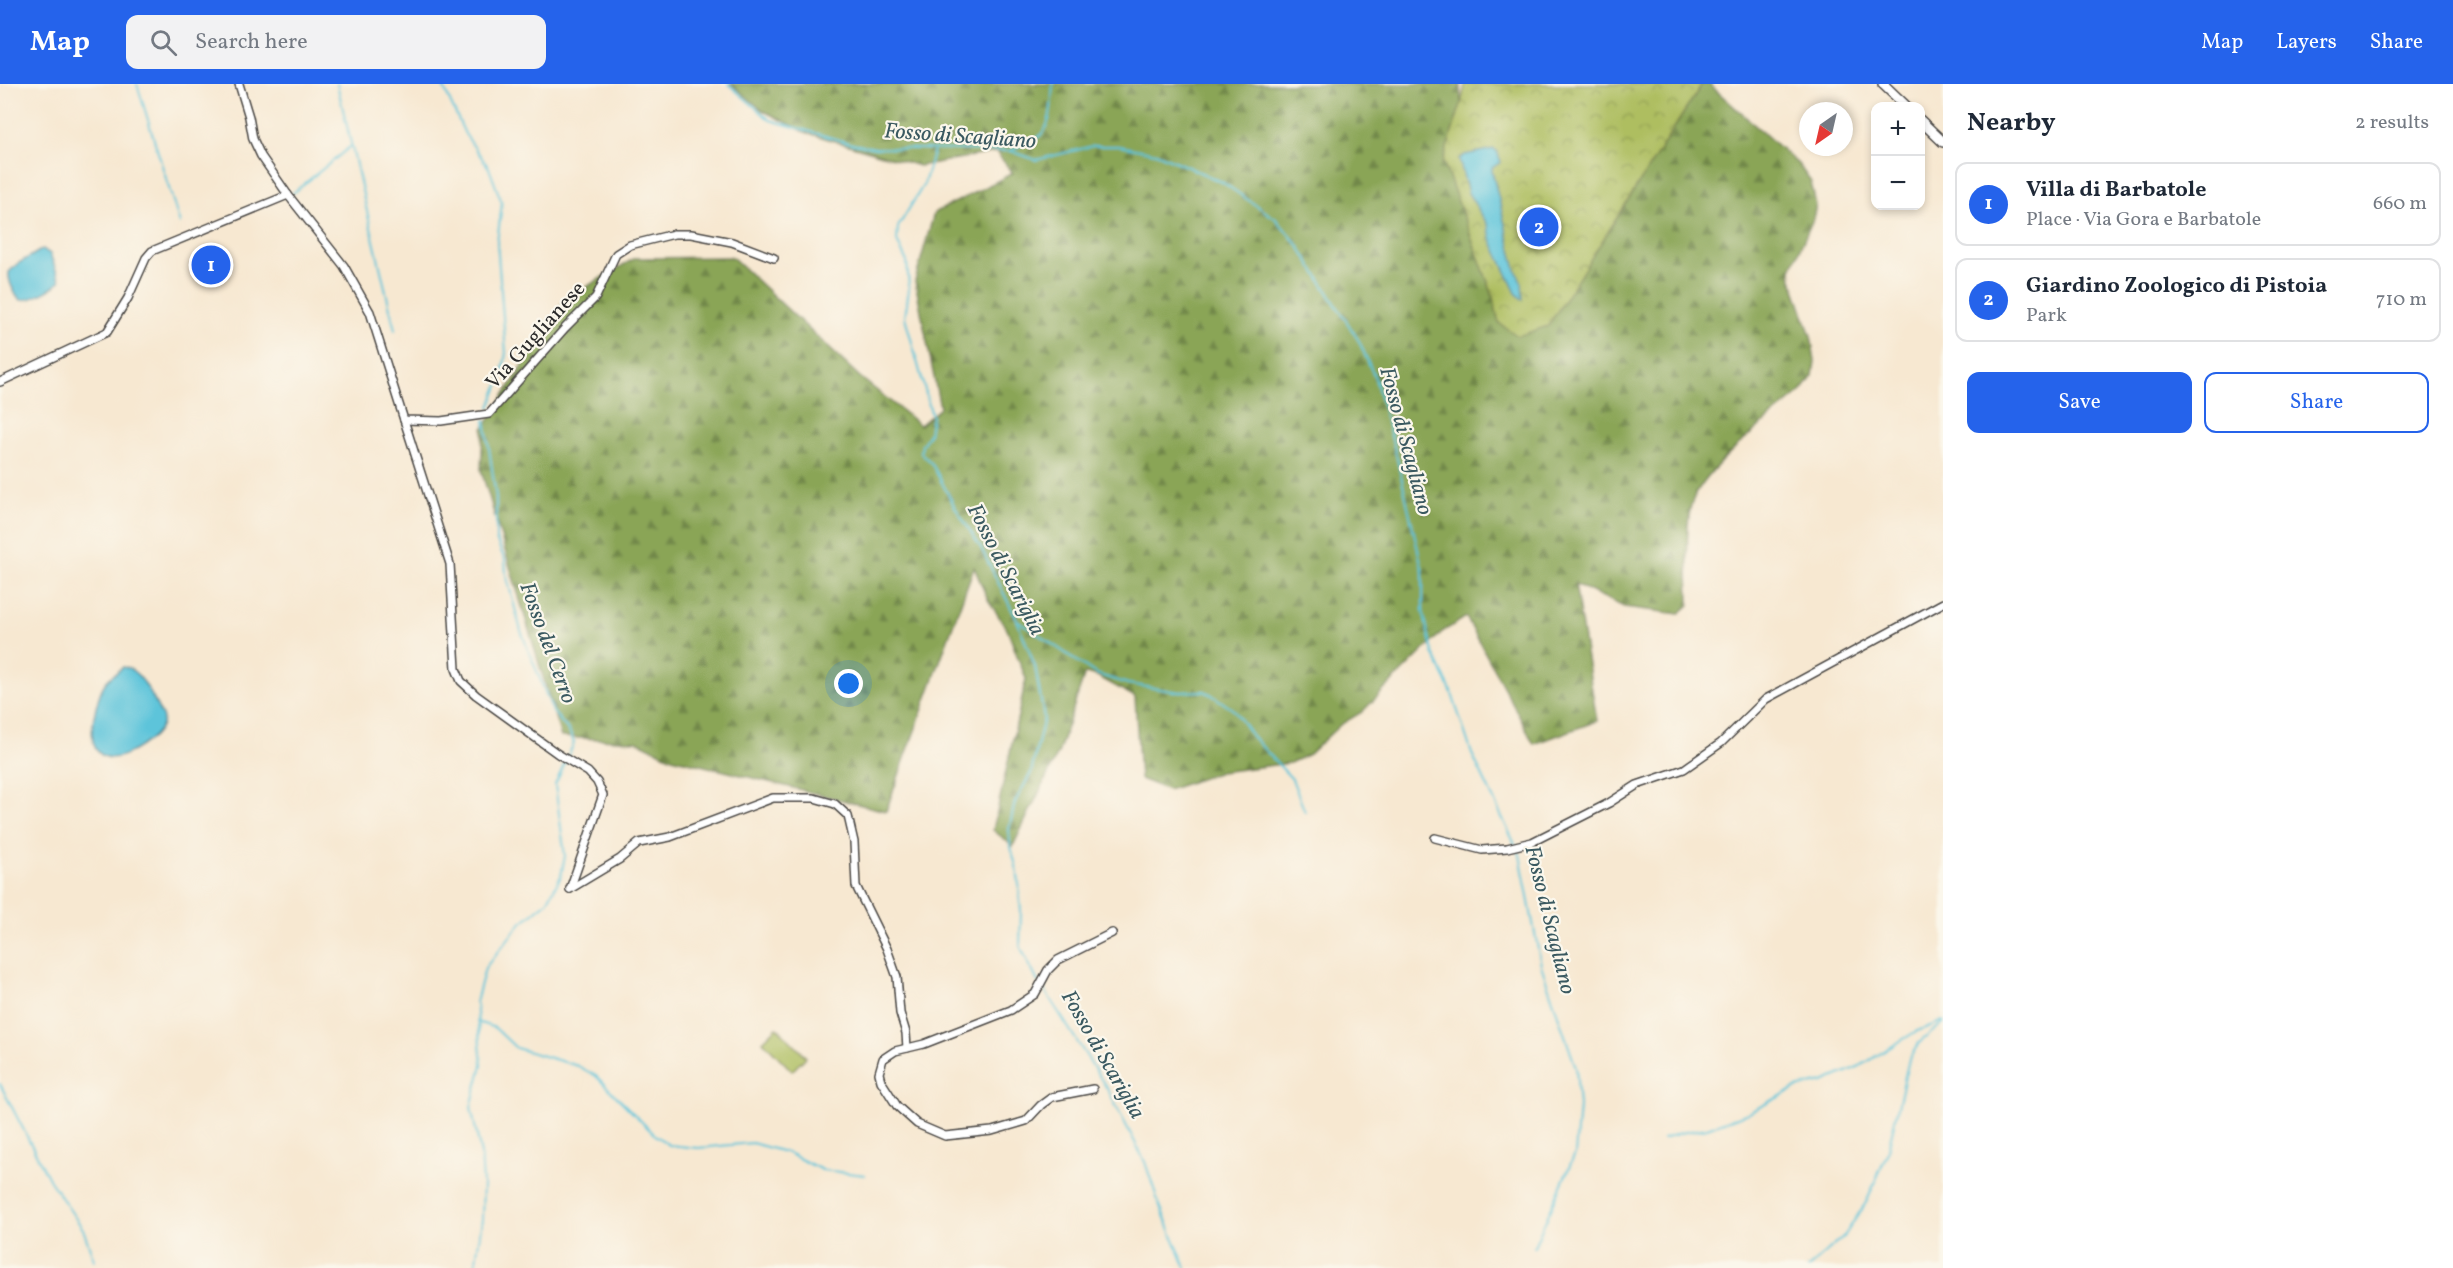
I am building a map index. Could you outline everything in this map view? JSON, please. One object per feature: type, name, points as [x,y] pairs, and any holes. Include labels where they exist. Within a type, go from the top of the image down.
[{"type":"main road","points":[[1883,84],[1902,102]]},
{"type":"main road","points":[[1925,125],[1943,142]]},
{"type":"street","points":[[239,84],[256,147],[288,195],[344,266],[370,312],[450,564],[456,669],[460,681],[476,696],[558,754],[588,772],[603,795],[570,889],[620,860],[639,843],[670,837],[772,798],[814,798],[835,804],[848,816],[854,842],[856,886],[887,949],[897,977],[900,1013],[906,1033],[907,1048]]},
{"type":"street","points":[[0,382],[107,332],[120,312],[146,258],[152,251],[288,195]]},
{"type":"street","name":"Via Guglianese","points":[[404,420],[441,421],[489,414],[565,328],[596,297],[616,254],[630,245],[674,234],[691,234],[732,242],[774,258]]},
{"type":"street","points":[[1435,838],[1482,850],[1507,848],[1532,842],[1609,803],[1637,785],[1684,769],[1721,743],[1766,699],[1943,603]]},
{"type":"street","points":[[1093,1089],[1052,1097],[1028,1119],[1017,1124],[992,1131],[945,1136],[927,1130],[905,1115],[881,1081],[879,1073],[883,1059],[895,1051],[924,1044],[1011,1010],[1035,994],[1048,970],[1058,960],[1112,933]]},
{"type":"green space","points":[[731,84],[1460,84],[1461,104],[1443,161],[1492,293],[1499,323],[1548,325],[1702,84],[1709,84],[1798,164],[1811,182],[1816,205],[1813,219],[1791,269],[1792,280],[1811,336],[1815,361],[1813,376],[1802,391],[1725,458],[1699,488],[1692,502],[1688,524],[1689,605],[1679,614],[1624,607],[1575,584],[1597,721],[1534,744],[1466,617],[1442,632],[1362,712],[1340,725],[1309,754],[1290,763],[1220,772],[1168,790],[1140,779],[1135,697],[1097,676],[1085,673],[1059,751],[1013,846],[993,830],[1026,679],[1007,629],[987,598],[974,567],[886,811],[672,758],[637,741],[561,737],[481,470],[483,429],[564,300],[635,258],[732,257],[860,377],[920,425],[940,408],[915,281],[934,213],[1013,173],[996,152],[919,166],[805,132],[762,110]]},
{"type":"green space","points":[[1465,84],[1702,84],[1548,326],[1518,336],[1499,323],[1492,293],[1443,161]]},
{"type":"green space","points":[[777,1027],[806,1057],[792,1071],[763,1041]]},
{"type":"water","points":[[1493,149],[1497,151],[1501,162],[1492,168],[1492,171],[1516,270],[1522,283],[1523,300],[1516,293],[1492,242],[1488,225],[1468,193],[1459,159],[1465,155]]},
{"type":"water","points":[[43,249],[50,254],[60,281],[42,294],[21,300],[12,287],[9,272],[17,264]]},
{"type":"water","points":[[123,667],[136,673],[142,680],[163,722],[154,736],[134,751],[111,758],[102,755],[96,749],[93,725],[102,688]]},
{"type":"waterway","points":[[137,84],[180,224]]},
{"type":"waterway","points":[[337,84],[395,330]]},
{"type":"waterway","name":"Fosso del Cerro","points":[[442,84],[465,134],[489,168],[502,203],[497,242],[506,353],[502,375],[490,407]]},
{"type":"waterway","name":"Fosso di Scagliano","points":[[728,84],[770,120],[853,144],[875,148],[1011,151],[1036,160],[1093,146],[1119,146],[1156,153],[1222,182],[1276,219],[1298,245],[1359,341],[1375,378],[1396,454],[1423,572],[1423,611],[1433,653],[1451,691],[1472,754],[1520,855],[1541,965],[1576,1068],[1579,1106],[1575,1154],[1534,1247]]},
{"type":"waterway","points":[[1011,151],[1037,138],[1046,128],[1049,121],[1053,84]]},
{"type":"waterway","points":[[293,193],[351,146]]},
{"type":"waterway","name":"Fosso di Scariglia","points":[[934,150],[924,184],[898,227],[897,241],[907,262],[909,288],[905,317],[932,416],[929,434],[922,445],[921,453],[932,464],[981,548],[1017,620],[1035,666],[1044,718],[1031,773],[1015,802],[1009,829],[1018,874],[1021,911],[1020,946],[1038,982]]},
{"type":"waterway","name":"Fosso del Cerro","points":[[475,1268],[482,1219],[483,1183],[481,1154],[471,1107],[482,1065],[476,1002],[485,968],[520,924],[547,902],[561,876],[565,856],[555,785],[574,743],[569,731],[553,712],[521,631],[506,574],[505,560],[496,539],[496,497],[485,420]]},
{"type":"waterway","points":[[1017,620],[1096,674],[1128,684],[1179,692],[1204,691],[1212,695],[1235,711],[1252,736],[1292,779],[1305,812]]},
{"type":"waterway","name":"Fosso di Scariglia","points":[[1042,986],[1108,1090],[1145,1162],[1158,1201],[1186,1268]]},
{"type":"waterway","points":[[1663,1139],[1707,1128],[1748,1113],[1796,1088],[1823,1082],[1860,1066],[1915,1032],[1943,1021]]},
{"type":"waterway","points":[[477,1022],[495,1028],[516,1048],[578,1066],[596,1076],[654,1134],[669,1145],[698,1148],[752,1143],[788,1153],[822,1170],[865,1175]]},
{"type":"waterway","points":[[1808,1268],[1845,1235],[1867,1201],[1887,1154],[1909,1059],[1919,1043],[1943,1023]]},
{"type":"waterway","points":[[0,1084],[50,1181],[83,1229],[94,1260]]},
{"type":"place","name":"Giardino Zoologico di Pistoia","points":[[1539,227]]},
{"type":"place","name":"Villa di Barbatole","points":[[211,265]]}]
